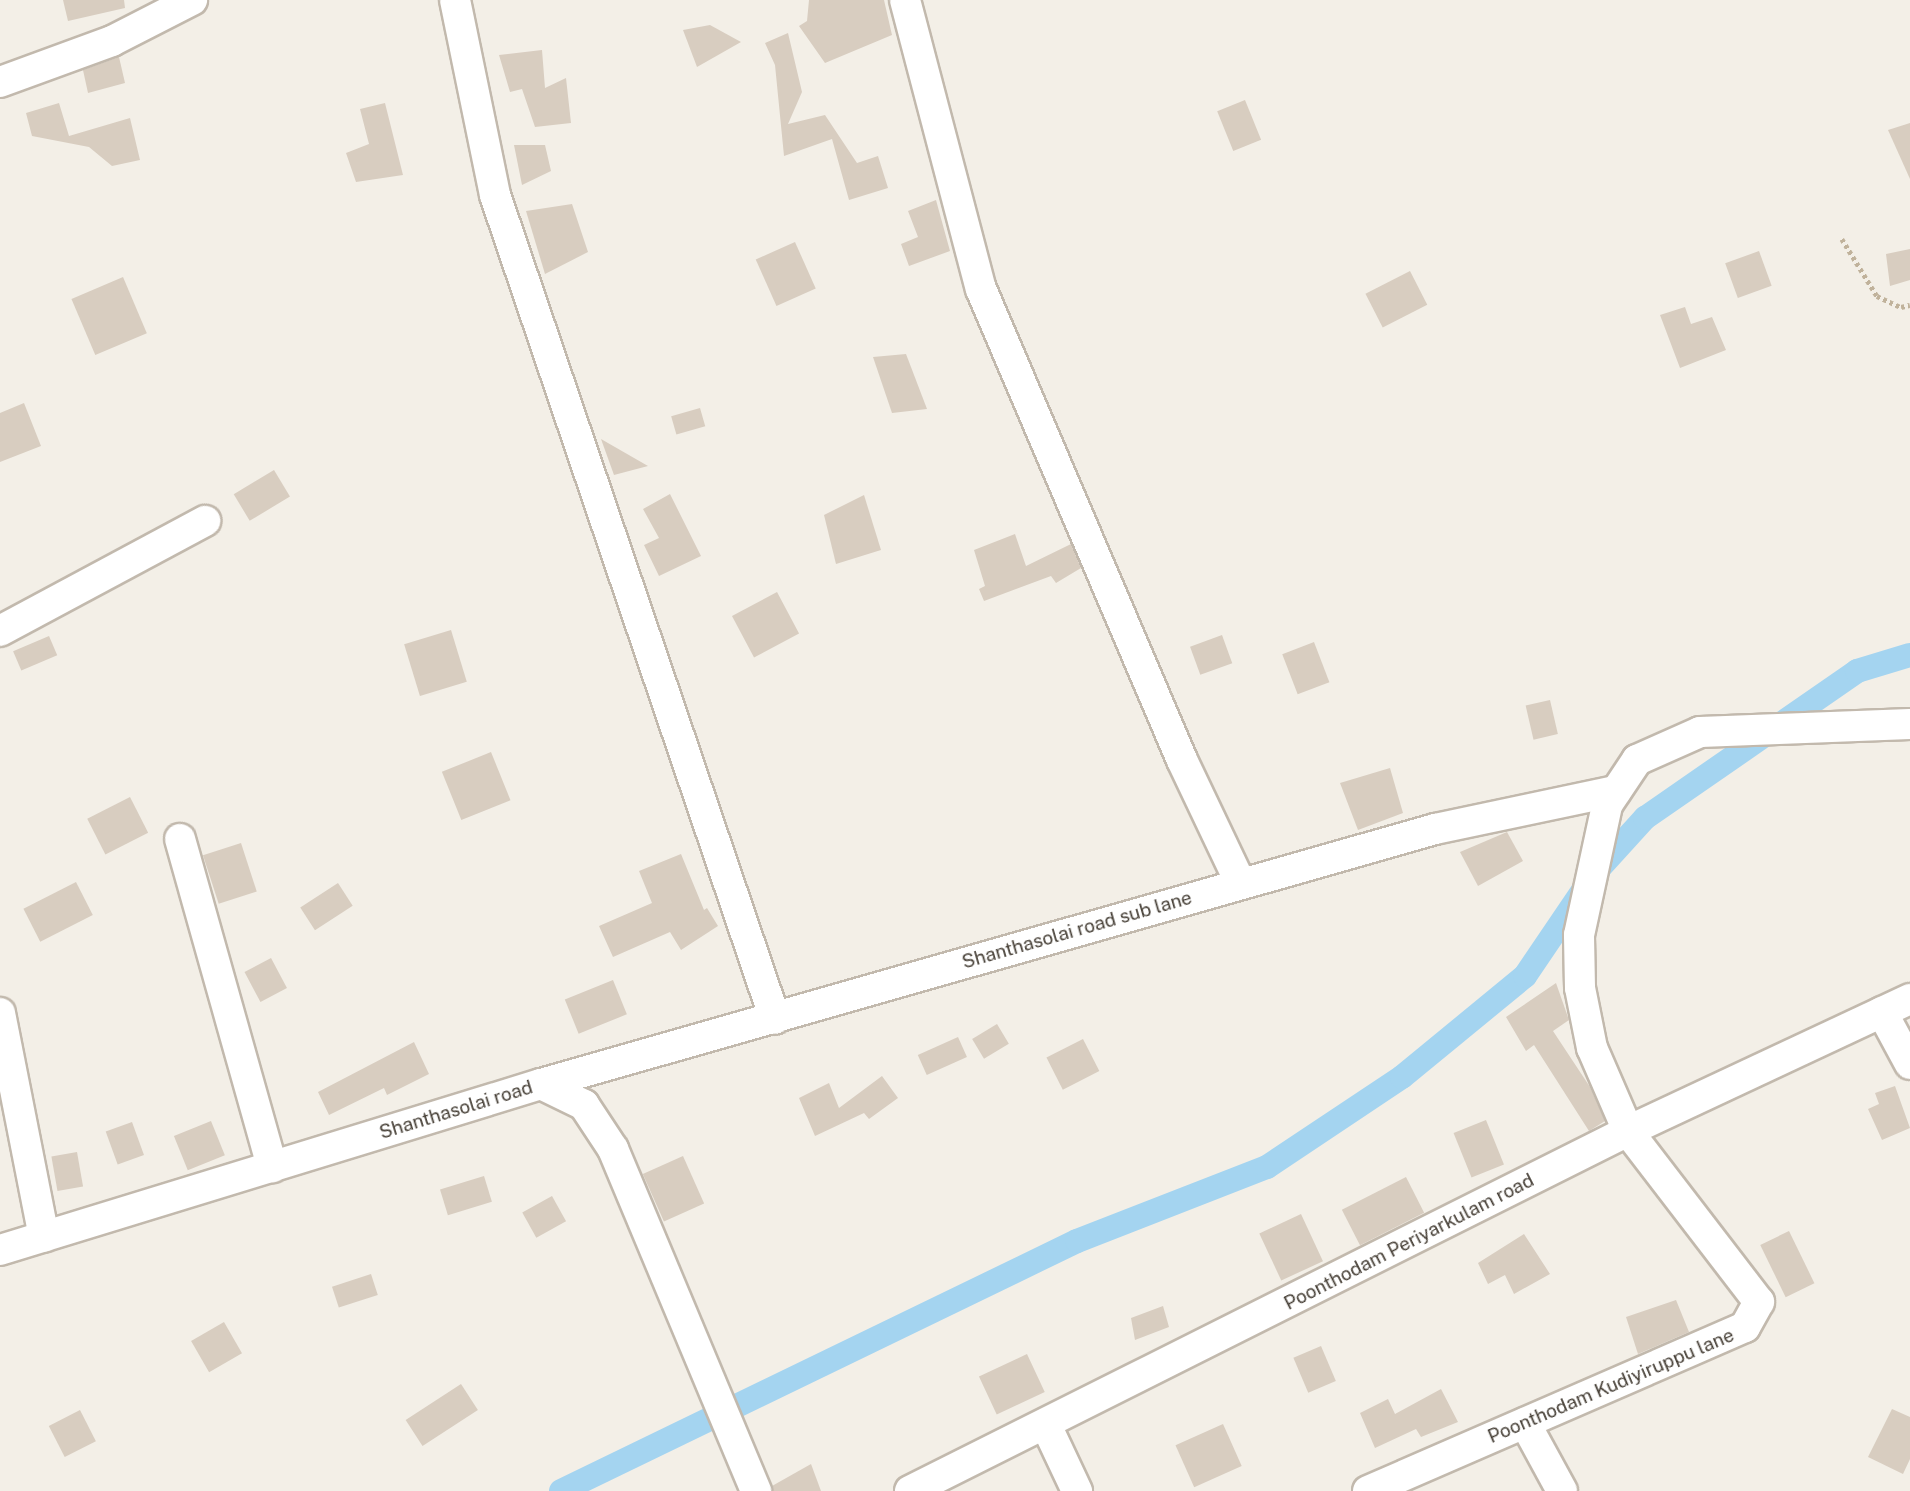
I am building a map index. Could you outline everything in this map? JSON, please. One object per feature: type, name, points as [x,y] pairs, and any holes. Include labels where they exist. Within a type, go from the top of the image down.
[{"type":"street","points":[[0,82],[112,41],[192,0]]},
{"type":"street","points":[[455,0],[495,195],[775,1019]]},
{"type":"street","points":[[905,0],[981,289],[1182,760],[1240,882]]},
{"type":"street","points":[[0,631],[205,521]]},
{"type":"street","points":[[1628,1131],[1592,1048],[1580,988],[1579,934],[1607,805],[1637,760],[1700,732],[1910,724]]},
{"type":"street","name":"Shanthasolai road sub lane","points":[[541,1084],[775,1019],[1240,882],[1435,829],[1616,791]]},
{"type":"street","points":[[180,839],[272,1167]]},
{"type":"street","name":"Poonthodam Periyarkulam road","points":[[910,1491],[1628,1131],[1910,999]]},
{"type":"street","points":[[1882,1012],[1910,1064]]},
{"type":"street","points":[[0,1013],[44,1237]]},
{"type":"street","name":"Shanthasolai road","points":[[0,1250],[541,1084],[584,1105],[612,1149],[756,1491]]},
{"type":"street","name":"Poonthodam Kudiyiruppu lane","points":[[1368,1491],[1721,1340],[1745,1327],[1759,1302],[1628,1131]]},
{"type":"street","points":[[1525,1423],[1562,1491]]},
{"type":"street","points":[[1046,1425],[1077,1491]]},
{"type":"path","points":[[1842,239],[1877,296],[1901,307],[1910,305]]},
{"type":"building","points":[[63,0],[124,0],[125,8],[68,21]]},
{"type":"building","points":[[809,0],[884,0],[892,35],[825,63],[799,26],[807,21]]},
{"type":"building","points":[[710,25],[741,42],[697,67],[683,30]]},
{"type":"building","points":[[788,33],[802,92],[788,124],[825,115],[857,163],[878,156],[888,188],[849,200],[832,139],[784,156],[775,65],[765,43]]},
{"type":"building","points":[[542,50],[545,88],[566,78],[571,123],[535,127],[522,89],[510,92],[499,55]]},
{"type":"building","points":[[119,57],[125,83],[88,93],[83,70]]},
{"type":"building","points":[[1245,100],[1261,140],[1233,151],[1217,111]]},
{"type":"building","points":[[59,103],[69,136],[130,118],[140,160],[112,166],[89,147],[32,136],[26,113]]},
{"type":"building","points":[[385,103],[403,175],[356,182],[346,153],[369,144],[360,109]]},
{"type":"building","points":[[1910,123],[1910,179],[1888,130]]},
{"type":"building","points":[[514,145],[545,145],[551,171],[522,185]]},
{"type":"building","points":[[936,200],[950,251],[909,266],[901,244],[918,237],[908,211]]},
{"type":"building","points":[[572,204],[588,252],[545,274],[526,211]]},
{"type":"building","points":[[795,242],[816,289],[776,306],[756,259]]},
{"type":"building","points":[[1910,249],[1910,280],[1890,286],[1886,254]]},
{"type":"building","points":[[1759,251],[1772,286],[1738,298],[1725,263]]},
{"type":"building","points":[[1410,271],[1427,305],[1383,328],[1365,294]]},
{"type":"building","points":[[123,277],[147,333],[95,355],[71,299]]},
{"type":"building","points":[[1685,307],[1691,324],[1712,317],[1726,350],[1680,368],[1660,315]]},
{"type":"building","points":[[906,354],[927,409],[892,413],[873,357]]},
{"type":"building","points":[[24,403],[41,446],[0,462],[0,413]]},
{"type":"building","points":[[700,408],[705,426],[676,435],[671,416]]},
{"type":"building","points":[[601,439],[648,466],[614,475]]},
{"type":"building","points":[[274,470],[290,497],[250,521],[234,494]]},
{"type":"building","points":[[670,494],[701,556],[659,576],[644,545],[659,538],[643,509]]},
{"type":"building","points":[[864,495],[881,550],[836,564],[824,515]]},
{"type":"building","points":[[1015,534],[1026,566],[1071,544],[1081,568],[1056,583],[1051,576],[984,601],[979,589],[985,586],[974,550]]},
{"type":"building","points":[[777,592],[799,633],[754,657],[732,616]]},
{"type":"building","points":[[451,630],[467,682],[420,696],[404,644]]},
{"type":"building","points":[[1222,635],[1232,663],[1200,675],[1190,647]]},
{"type":"building","points":[[49,636],[57,655],[21,671],[13,651]]},
{"type":"building","points":[[1314,642],[1329,682],[1298,694],[1282,654]]},
{"type":"building","points":[[1550,700],[1558,734],[1534,740],[1526,706]]},
{"type":"building","points":[[491,752],[510,800],[461,820],[442,772]]},
{"type":"building","points":[[1390,768],[1403,813],[1358,830],[1340,783]]},
{"type":"building","points":[[130,797],[148,833],[105,854],[87,819]]},
{"type":"building","points":[[1507,832],[1523,861],[1478,886],[1460,852]]},
{"type":"building","points":[[241,843],[257,892],[219,904],[203,855]]},
{"type":"building","points":[[681,854],[704,910],[707,908],[718,926],[681,950],[670,932],[613,957],[599,926],[652,903],[639,871]]},
{"type":"building","points":[[76,882],[93,915],[40,942],[23,909]]},
{"type":"building","points":[[338,883],[353,906],[315,930],[300,908]]},
{"type":"building","points":[[271,958],[287,988],[260,1002],[245,972]]},
{"type":"building","points":[[613,980],[627,1014],[579,1034],[565,999]]},
{"type":"building","points":[[1556,983],[1569,1020],[1553,1031],[1590,1087],[1605,1121],[1589,1131],[1534,1045],[1526,1051],[1506,1017]]},
{"type":"building","points":[[997,1024],[1009,1044],[984,1059],[972,1039]]},
{"type":"building","points":[[958,1037],[967,1057],[927,1075],[918,1055]]},
{"type":"building","points":[[1083,1039],[1099,1071],[1063,1090],[1046,1058]]},
{"type":"building","points":[[414,1042],[429,1074],[387,1095],[384,1088],[329,1115],[318,1092]]},
{"type":"building","points":[[882,1076],[898,1098],[869,1119],[864,1113],[815,1136],[799,1098],[829,1083],[839,1108]]},
{"type":"building","points":[[1895,1086],[1910,1128],[1882,1140],[1868,1109],[1879,1104],[1875,1093]]},
{"type":"building","points":[[1486,1120],[1504,1165],[1472,1178],[1454,1133]]},
{"type":"building","points":[[211,1121],[225,1155],[188,1170],[174,1136]]},
{"type":"building","points":[[132,1122],[144,1155],[118,1164],[106,1132]]},
{"type":"building","points":[[77,1152],[83,1186],[57,1191],[51,1157]]},
{"type":"building","points":[[683,1156],[704,1204],[664,1221],[643,1174]]},
{"type":"building","points":[[484,1176],[492,1202],[448,1215],[440,1189]]},
{"type":"building","points":[[1406,1177],[1424,1213],[1360,1245],[1342,1210]]},
{"type":"building","points":[[552,1196],[566,1221],[536,1238],[522,1212]]},
{"type":"building","points":[[1301,1214],[1323,1261],[1281,1281],[1259,1233]]},
{"type":"building","points":[[1789,1231],[1814,1283],[1786,1297],[1760,1245]]},
{"type":"building","points":[[1524,1234],[1550,1274],[1514,1294],[1505,1275],[1488,1284],[1478,1263]]},
{"type":"building","points":[[371,1274],[378,1295],[339,1308],[332,1287]]},
{"type":"building","points":[[1676,1300],[1689,1332],[1638,1354],[1626,1317]]},
{"type":"building","points":[[1163,1306],[1169,1327],[1135,1340],[1131,1318]]},
{"type":"building","points":[[224,1322],[242,1353],[209,1372],[191,1341]]},
{"type":"building","points":[[1321,1346],[1336,1381],[1308,1393],[1293,1358]]},
{"type":"building","points":[[1027,1354],[1045,1392],[997,1414],[979,1376]]},
{"type":"building","points":[[461,1384],[478,1410],[423,1446],[406,1420]]},
{"type":"building","points":[[1441,1389],[1458,1422],[1421,1437],[1416,1429],[1375,1448],[1360,1413],[1388,1399],[1395,1414]]},
{"type":"building","points":[[1892,1409],[1910,1417],[1910,1459],[1903,1474],[1868,1457]]},
{"type":"building","points":[[80,1410],[96,1441],[65,1457],[49,1426]]},
{"type":"building","points":[[1223,1424],[1242,1466],[1194,1487],[1175,1445]]},
{"type":"building","points":[[811,1464],[821,1491],[773,1491],[772,1486]]},
{"type":"waterway","points":[[561,1491],[1077,1241],[1267,1167],[1402,1077],[1525,976],[1594,874],[1645,818],[1857,671],[1910,655]]}]
